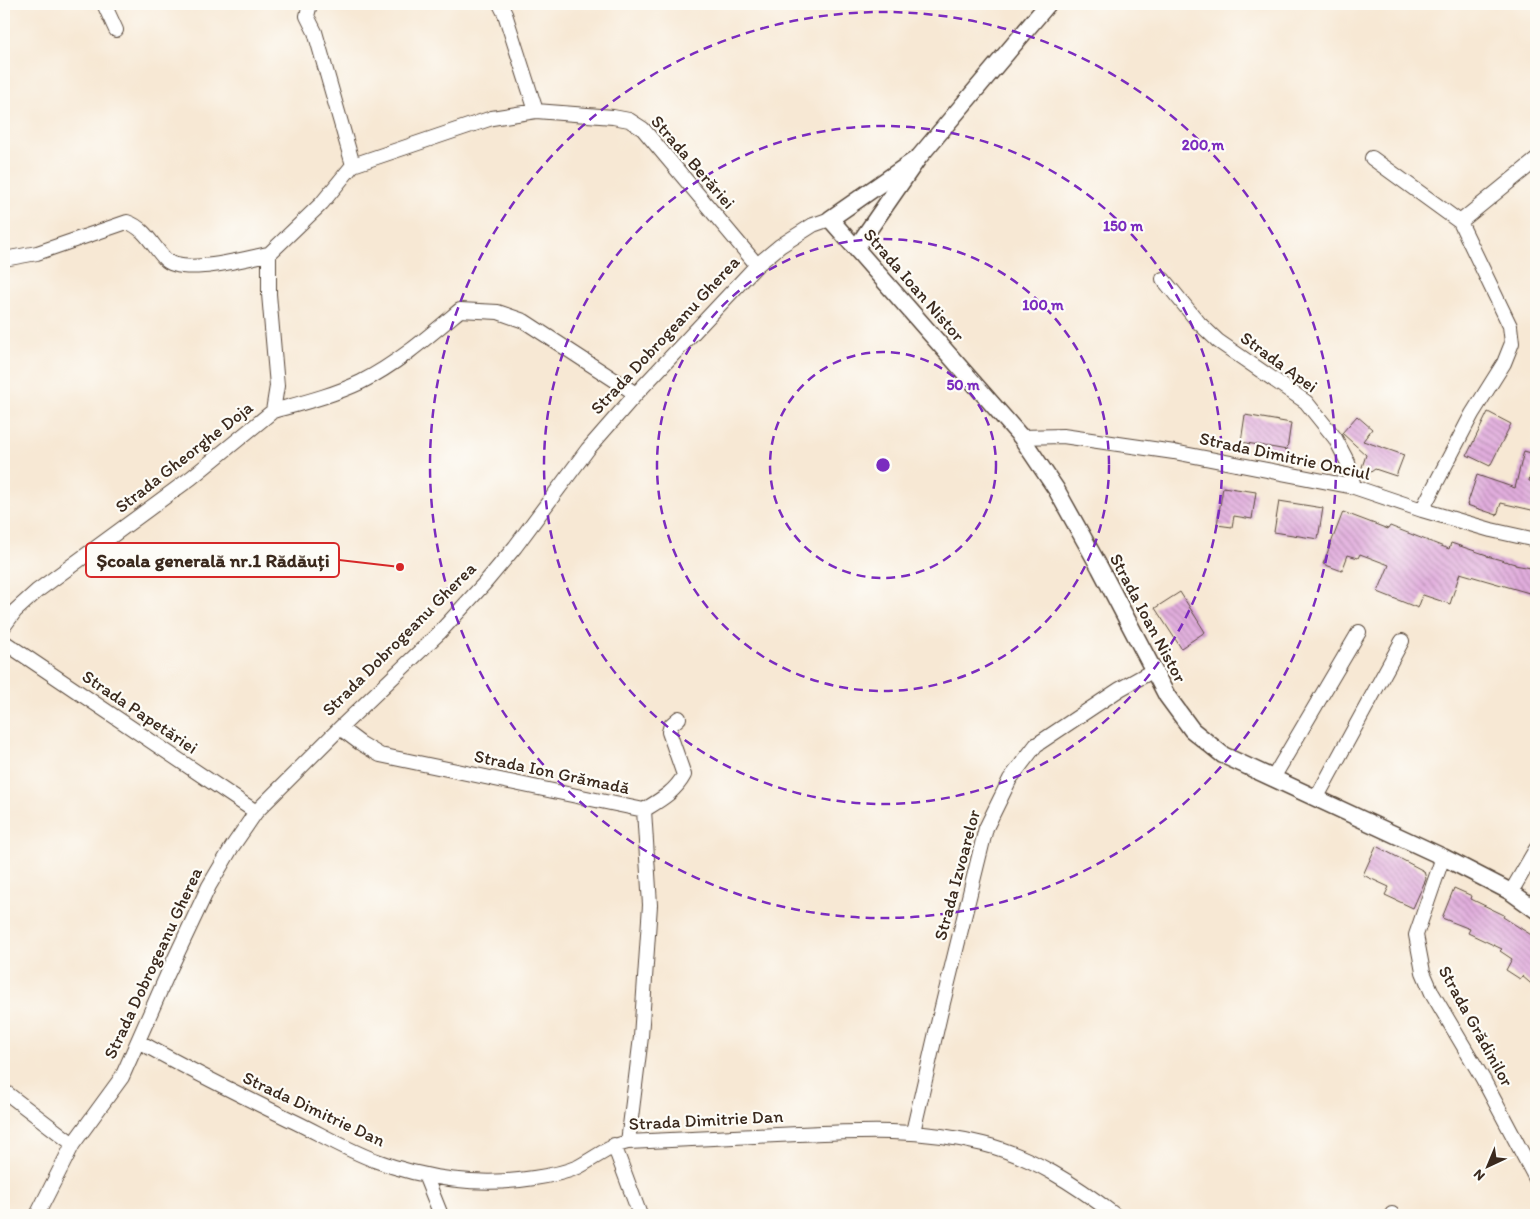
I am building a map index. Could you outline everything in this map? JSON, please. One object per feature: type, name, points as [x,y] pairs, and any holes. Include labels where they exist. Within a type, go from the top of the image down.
[{"type":"street","points":[[104,4],[116,30]]},
{"type":"street","points":[[4,259],[37,253],[127,222],[136,225],[167,261],[177,265],[199,267],[270,254],[322,203],[352,165],[315,32],[307,16],[310,4]]},
{"type":"street","points":[[500,4],[505,14],[536,111]]},
{"type":"street","name":"Strada Dobrogeanu Gherea","points":[[856,248],[919,157],[1048,4]]},
{"type":"street","name":"Strada Berăriei","points":[[352,165],[492,118],[536,111],[629,120],[644,129],[757,265]]},
{"type":"street","name":"Strada Dobrogeanu Gherea","points":[[37,1215],[73,1144],[122,1077],[209,886],[256,812],[439,633],[484,584],[515,547],[588,449],[636,394],[757,265],[780,246],[813,225],[830,219],[919,157]]},
{"type":"street","points":[[1372,158],[1460,222],[1510,326],[1512,343],[1504,363],[1472,414],[1422,510]]},
{"type":"street","points":[[1460,222],[1536,160]]},
{"type":"street","name":"Strada Ioan Nistor","points":[[830,219],[1021,437],[1056,490],[1100,568],[1167,696],[1192,730],[1223,755],[1443,857],[1511,892],[1536,910]]},
{"type":"street","name":"Strada Gheorghe Doja","points":[[4,626],[15,611],[38,591],[191,478],[273,411],[277,386],[269,294],[270,254]]},
{"type":"street","name":"Strada Apei","points":[[1163,279],[1199,322],[1218,341],[1306,402],[1336,438],[1348,463],[1354,487]]},
{"type":"street","points":[[273,411],[309,401],[360,382],[391,364],[460,310],[498,312],[524,321],[636,394]]},
{"type":"street","name":"Strada Dimitrie Onciul","points":[[1021,437],[1063,436],[1165,450],[1354,487],[1422,510],[1491,530],[1536,540]]},
{"type":"street","points":[[1273,778],[1360,632]]},
{"type":"street","points":[[1317,797],[1402,641]]},
{"type":"street","name":"Strada Papetăriei","points":[[4,642],[256,812]]},
{"type":"street","name":"Strada Izvoarelor","points":[[913,1132],[986,828],[1010,779],[1036,745],[1120,689],[1154,670]]},
{"type":"street","points":[[644,810],[668,795],[680,783],[684,775],[670,732],[671,725],[679,718]]},
{"type":"street","name":"Strada Ion Grămadă","points":[[340,728],[380,755],[644,810],[650,906],[642,1037],[621,1143]]},
{"type":"street","points":[[1511,892],[1536,849]]},
{"type":"street","name":"Strada Grădinilor","points":[[1443,857],[1416,936],[1423,972],[1432,993],[1483,1079],[1536,1179]]},
{"type":"street","name":"Strada Dimitrie Dan","points":[[138,1041],[208,1080],[374,1160],[425,1175],[462,1182],[531,1179],[552,1175],[576,1168],[621,1143],[850,1131],[913,1132],[983,1144],[1015,1155],[1049,1171],[1085,1192],[1116,1215]]},
{"type":"street","points":[[4,1091],[73,1144]]},
{"type":"street","points":[[621,1143],[640,1215]]},
{"type":"street","points":[[425,1175],[441,1215]]},
{"type":"building","points":[[1488,412],[1511,424],[1490,466],[1467,455]]},
{"type":"building","points":[[1245,415],[1291,423],[1287,450],[1241,442]]},
{"type":"building","points":[[1357,416],[1372,429],[1363,441],[1404,455],[1396,476],[1375,469],[1368,474],[1362,467],[1366,455],[1342,433]]},
{"type":"building","points":[[1524,451],[1535,454],[1529,481],[1536,482],[1536,511],[1501,503],[1497,515],[1467,505],[1477,475],[1515,488]]},
{"type":"building","points":[[1223,487],[1256,492],[1252,519],[1234,516],[1232,527],[1217,525]]},
{"type":"building","points":[[1279,501],[1323,508],[1318,539],[1274,532]]},
{"type":"building","points":[[1343,512],[1388,529],[1390,526],[1449,549],[1451,543],[1515,565],[1536,569],[1536,595],[1460,573],[1450,604],[1423,595],[1418,608],[1378,592],[1389,565],[1360,554],[1358,558],[1348,555],[1342,571],[1323,564]]},
{"type":"building","points":[[1180,592],[1205,632],[1181,648],[1155,608]]},
{"type":"building","points":[[1376,846],[1424,871],[1426,879],[1413,908],[1385,895],[1389,887],[1363,875]]},
{"type":"building","points":[[1454,888],[1472,896],[1471,899],[1504,915],[1503,917],[1536,938],[1536,988],[1522,976],[1520,979],[1506,970],[1512,959],[1500,951],[1502,949],[1468,933],[1470,929],[1442,918]]},
{"type":"place","name":"Școala generală nr.1 Rădăuți","points":[[400,567]]}]
